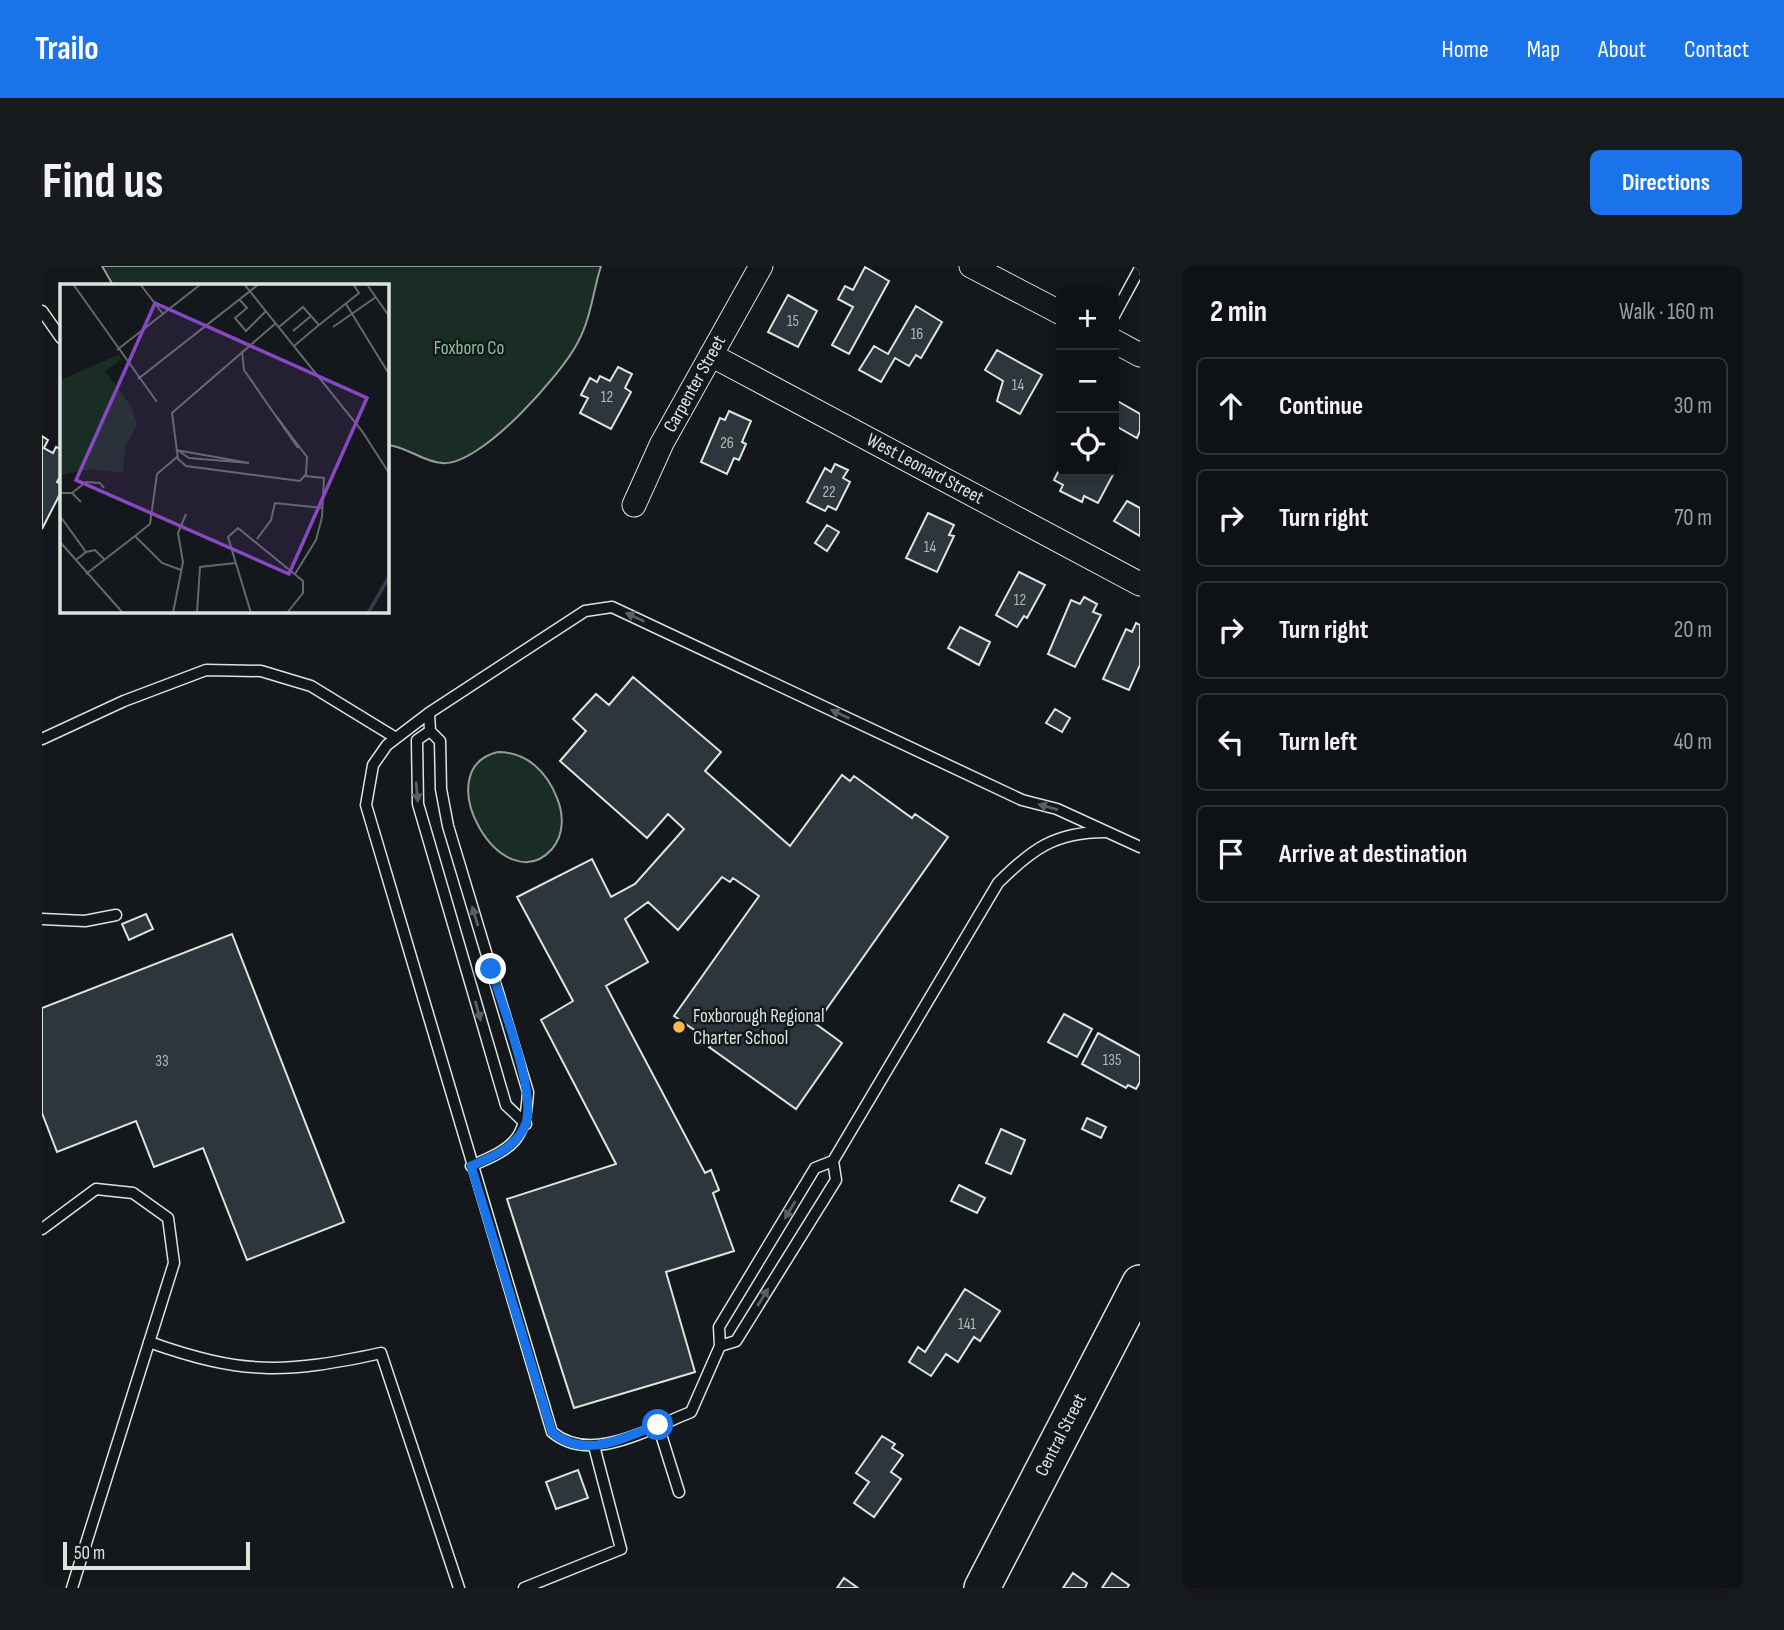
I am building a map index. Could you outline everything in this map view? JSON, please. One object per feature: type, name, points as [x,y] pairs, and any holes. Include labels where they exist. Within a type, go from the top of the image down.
[{"type":"main road","name":"Central Street","points":[[982,1588],[1140,1283]]},
{"type":"street","name":"Carpenter Street","points":[[634,505],[662,443],[761,266]]},
{"type":"street","points":[[971,266],[1056,310]]},
{"type":"street","points":[[1119,344],[1140,355]]},
{"type":"street","name":"West Leonard Street","points":[[711,355],[1140,584]]},
{"type":"lane","points":[[1119,307],[1140,268]]},
{"type":"lane","points":[[42,311],[60,337]]},
{"type":"lane","points":[[1111,832],[1080,832],[1053,840],[1019,862],[998,883],[833,1161],[815,1168],[719,1327],[719,1346],[691,1412],[604,1445],[564,1443],[552,1432],[366,805],[373,765],[396,738],[429,713],[585,611],[612,607],[1022,800],[1057,809],[1111,832],[1140,847]]},
{"type":"lane","points":[[42,739],[124,701],[206,670],[261,671],[311,686],[396,738]]},
{"type":"lane","points":[[429,713],[430,731],[440,741],[441,789],[448,826],[528,1092],[526,1124],[503,1152],[471,1166]]},
{"type":"lane","points":[[430,731],[417,740],[418,804],[506,1105],[526,1124]]},
{"type":"lane","points":[[42,919],[85,921],[116,915]]},
{"type":"lane","points":[[719,1346],[736,1341],[829,1192],[836,1180],[833,1161]]},
{"type":"lane","points":[[42,1228],[96,1189],[134,1193],[168,1218],[174,1263],[157,1308],[149,1342],[72,1588]]},
{"type":"lane","points":[[149,1342],[198,1359],[237,1367],[281,1370],[329,1364],[381,1353],[459,1588]]},
{"type":"lane","points":[[658,1425],[679,1492]]},
{"type":"lane","points":[[524,1588],[621,1549],[594,1446]]},
{"type":"green space","name":"Foxboro Co","points":[[102,266],[601,266],[582,333],[555,375],[498,435],[458,460],[442,463],[388,445],[388,284],[112,284]]},
{"type":"green space","points":[[498,752],[518,756],[535,765],[548,780],[559,804],[562,825],[559,838],[552,849],[533,861],[513,859],[494,847],[479,828],[470,805],[469,782],[477,763]]},
{"type":"building","points":[[865,267],[889,281],[849,354],[832,345],[853,307],[838,299],[845,286],[853,290]]},
{"type":"building","points":[[788,295],[817,311],[798,347],[768,332]]},
{"type":"building","points":[[916,306],[942,322],[921,358],[916,355],[909,366],[895,358],[881,382],[859,370],[874,346],[888,354]]},
{"type":"building","points":[[997,350],[1042,375],[1020,414],[997,401],[1003,381],[985,370]]},
{"type":"building","points":[[618,367],[632,374],[625,388],[631,392],[611,429],[580,413],[588,398],[581,395],[590,378],[597,382],[600,376],[610,381]]},
{"type":"building","points":[[1119,402],[1140,414],[1140,431],[1137,438],[1119,428]]},
{"type":"building","points":[[729,411],[751,421],[742,442],[746,444],[739,460],[734,458],[727,474],[701,462],[720,418],[725,420]]},
{"type":"building","points":[[42,436],[48,440],[44,448],[53,453],[56,447],[60,449],[60,477],[57,482],[60,484],[60,494],[42,529]]},
{"type":"building","points":[[835,464],[848,470],[843,478],[850,482],[836,510],[828,506],[825,511],[807,502],[825,468],[831,472]]},
{"type":"building","points":[[1056,476],[1112,476],[1098,503],[1084,496],[1082,502],[1060,491],[1063,485],[1054,480]]},
{"type":"building","points":[[1127,501],[1140,508],[1140,536],[1114,521]]},
{"type":"building","points":[[928,513],[954,525],[949,535],[954,536],[937,572],[906,558]]},
{"type":"building","points":[[827,525],[839,532],[827,551],[815,543]]},
{"type":"building","points":[[1019,572],[1045,585],[1027,618],[1024,616],[1017,627],[996,615]]},
{"type":"building","points":[[1084,597],[1097,604],[1093,612],[1101,615],[1075,667],[1048,654],[1071,600],[1080,604]]},
{"type":"building","points":[[1136,623],[1140,625],[1140,665],[1129,690],[1103,679],[1126,629],[1132,632]]},
{"type":"building","points":[[960,627],[990,642],[979,665],[948,648]]},
{"type":"building","points":[[633,677],[721,752],[705,771],[790,846],[842,775],[850,781],[854,776],[912,818],[915,814],[948,837],[816,1024],[842,1043],[796,1109],[709,1047],[713,1043],[674,1016],[759,896],[733,878],[730,882],[722,877],[678,930],[648,902],[625,919],[648,962],[606,986],[705,1173],[711,1170],[719,1190],[713,1193],[734,1251],[666,1272],[695,1372],[574,1408],[507,1199],[616,1164],[541,1020],[573,1001],[517,897],[592,859],[611,897],[635,884],[684,829],[668,814],[647,838],[560,761],[586,731],[573,719],[596,694],[609,705]]},
{"type":"building","points":[[1055,709],[1070,718],[1062,732],[1046,723]]},
{"type":"building","points":[[146,914],[153,929],[129,940],[122,924]]},
{"type":"building","points":[[232,934],[344,1222],[247,1260],[203,1148],[154,1167],[136,1121],[57,1152],[42,1113],[42,1008]]},
{"type":"building","points":[[1064,1014],[1092,1029],[1077,1057],[1048,1042]]},
{"type":"building","points":[[1098,1033],[1140,1056],[1140,1082],[1136,1089],[1128,1085],[1126,1088],[1082,1064]]},
{"type":"building","points":[[1087,1118],[1106,1127],[1101,1138],[1082,1129]]},
{"type":"building","points":[[1001,1129],[1025,1140],[1011,1174],[986,1163]]},
{"type":"building","points":[[959,1185],[985,1198],[977,1213],[951,1201]]},
{"type":"building","points":[[965,1289],[1000,1311],[980,1341],[974,1337],[958,1362],[946,1354],[931,1376],[909,1362],[918,1347],[925,1352]]},
{"type":"building","points":[[882,1436],[895,1444],[892,1448],[903,1455],[891,1472],[901,1479],[874,1517],[854,1503],[869,1482],[856,1473]]},
{"type":"building","points":[[578,1470],[588,1498],[556,1509],[546,1482]]},
{"type":"building","points":[[1073,1573],[1087,1583],[1085,1588],[1063,1588]]},
{"type":"building","points":[[1112,1573],[1129,1585],[1127,1588],[1102,1588]]},
{"type":"building","points":[[844,1578],[858,1588],[837,1588]]},
{"type":"place","name":"Foxborough Regional Charter School","points":[[679,1027]]},
{"type":"route","points":[[491,969],[528,1092],[526,1124],[503,1152],[471,1166],[552,1432],[564,1443],[581,1447],[604,1445],[658,1425]]}]
